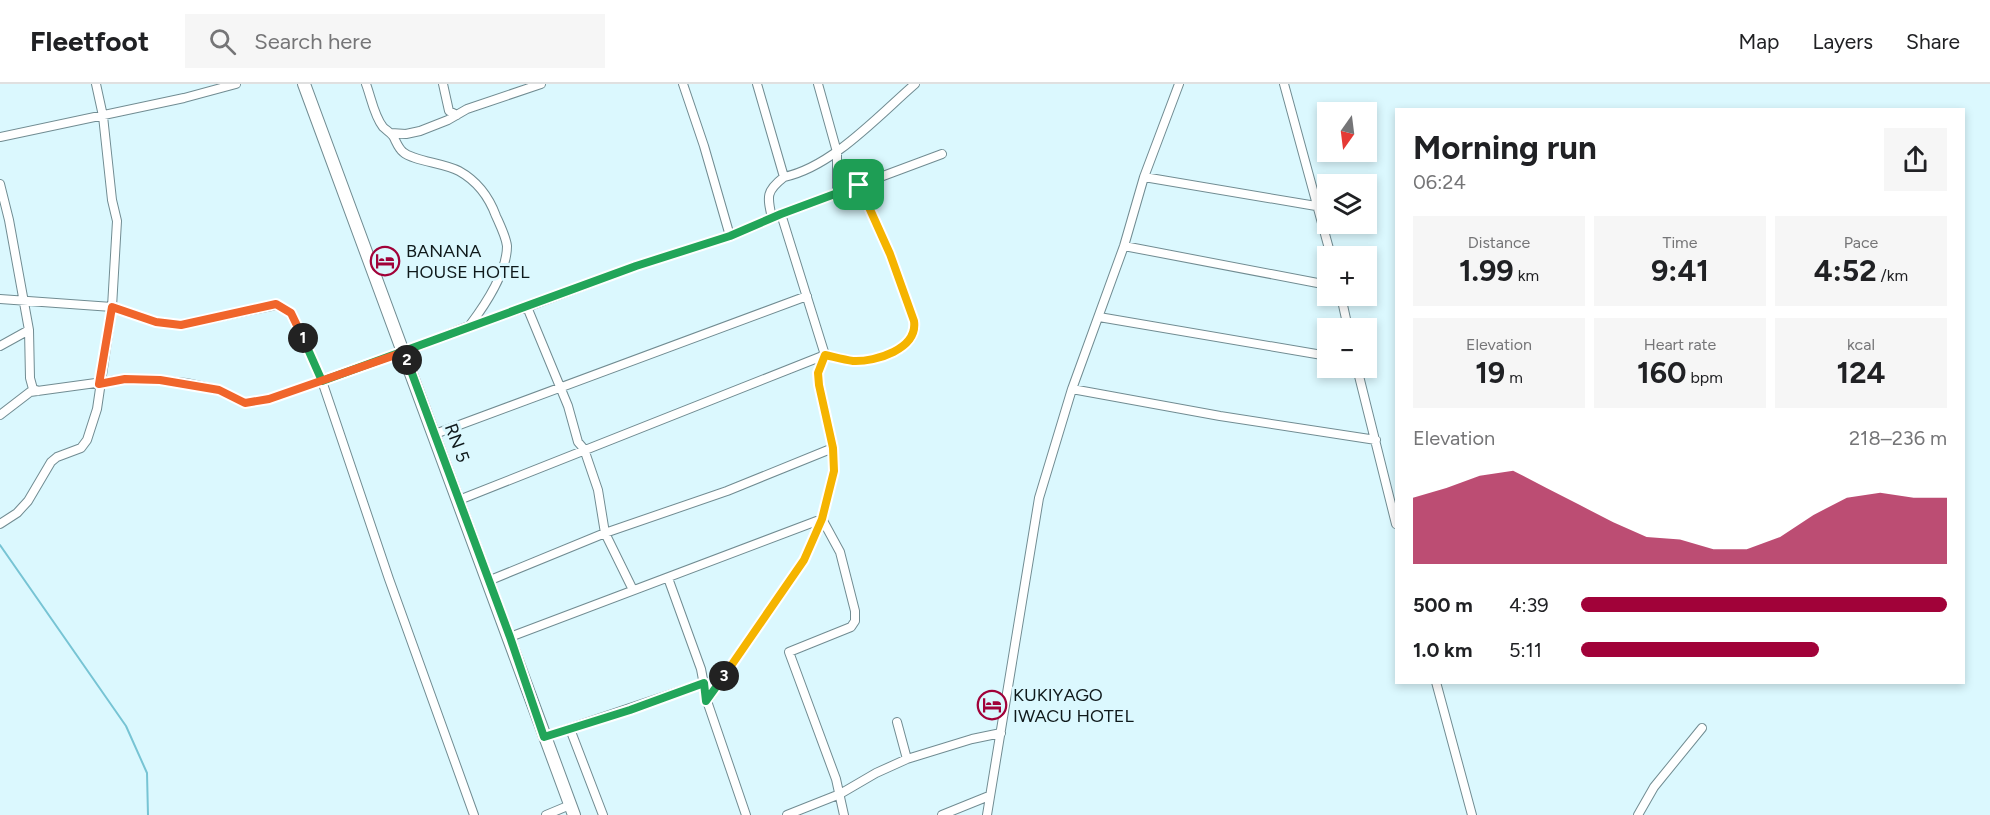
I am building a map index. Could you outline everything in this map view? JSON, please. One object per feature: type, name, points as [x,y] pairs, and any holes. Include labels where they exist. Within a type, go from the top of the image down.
[{"type":"main road","name":"RN 5","points":[[304,84],[572,810]]},
{"type":"street","points":[[0,524],[17,513],[28,501],[51,462],[57,457],[81,448],[87,440],[97,409],[112,307],[117,222],[112,201],[103,116],[96,84]]},
{"type":"street","points":[[0,136],[103,116],[236,84]]},
{"type":"street","points":[[366,84],[379,121],[391,133],[402,151],[467,176],[487,195],[492,206],[507,244],[506,257],[485,305],[469,326]]},
{"type":"street","points":[[443,84],[449,111],[446,121]]},
{"type":"street","points":[[391,133],[406,134],[446,121],[467,109],[541,84]]},
{"type":"street","points":[[683,84],[730,236]]},
{"type":"street","points":[[757,84],[784,177]]},
{"type":"street","points":[[818,84],[837,152],[837,193]]},
{"type":"street","points":[[772,218],[768,197],[772,186],[784,177],[800,174],[837,152],[915,84]]},
{"type":"street","points":[[984,814],[1001,733],[1038,498],[1072,388],[1124,246],[1144,177],[1179,84]]},
{"type":"street","points":[[1284,84],[1328,246]]},
{"type":"street","points":[[449,111],[457,115]]},
{"type":"street","points":[[0,415],[30,392],[125,379],[146,378],[219,390],[245,403],[269,399],[404,352],[636,266],[730,236],[781,214],[942,154]]},
{"type":"street","points":[[1144,177],[1316,206]]},
{"type":"street","points":[[0,184],[9,220],[29,330],[30,378],[33,389],[38,391]]},
{"type":"street","points":[[459,500],[825,355],[853,361],[872,359],[894,352],[909,340],[915,330],[914,321],[890,254],[859,185]]},
{"type":"street","points":[[706,701],[804,560],[822,519],[834,471],[833,448],[818,373],[825,355],[781,214]]},
{"type":"street","points":[[1124,246],[1317,283]]},
{"type":"street","points":[[435,434],[807,296]]},
{"type":"street","points":[[0,299],[112,307],[156,322],[181,325],[276,304],[291,313],[322,381],[389,579],[474,815]]},
{"type":"street","points":[[527,307],[561,388],[578,442],[584,449],[598,490],[605,533],[633,590]]},
{"type":"street","points":[[1099,317],[1317,354]]},
{"type":"street","points":[[0,346],[29,330]]},
{"type":"street","points":[[1360,378],[1395,520]]},
{"type":"street","points":[[1072,388],[1220,416],[1376,440]]},
{"type":"street","points":[[488,580],[605,533],[727,491],[833,448]]},
{"type":"street","points":[[510,637],[822,519]]},
{"type":"street","points":[[822,519],[840,552],[855,611],[855,621],[850,627],[789,652],[840,794],[844,815]]},
{"type":"street","points":[[668,578],[704,683],[706,701],[746,815]]},
{"type":"street","points":[[544,737],[704,683]]},
{"type":"street","points":[[1437,684],[1472,815]]},
{"type":"street","points":[[897,722],[907,759]]},
{"type":"street","points":[[1638,815],[1654,787],[1701,728]]},
{"type":"street","points":[[570,729],[603,815]]},
{"type":"street","points":[[787,815],[840,794],[876,773],[907,759],[972,739],[1001,733]]},
{"type":"street","points":[[942,815],[989,796]]},
{"type":"street","points":[[546,815],[572,810]]},
{"type":"waterway","points":[[0,545],[126,726],[147,773],[148,815]]},
{"type":"place","name":"BANANA HOUSE HOTEL","points":[[385,261]]},
{"type":"place","name":"KUKIYAGO IWACU HOTEL","points":[[992,705]]},
{"type":"route","points":[[859,185],[730,236],[636,266],[322,381],[295,319],[284,307],[276,304],[181,325],[156,322],[112,307],[99,384],[146,378],[186,383],[219,390],[245,403],[269,399],[322,381],[404,352],[510,637],[544,737],[630,710],[704,683],[706,701],[804,560],[822,519],[834,471],[833,448],[818,373],[825,355],[853,361],[872,359],[894,352],[909,340],[915,330],[914,321],[890,254],[859,185]]}]
